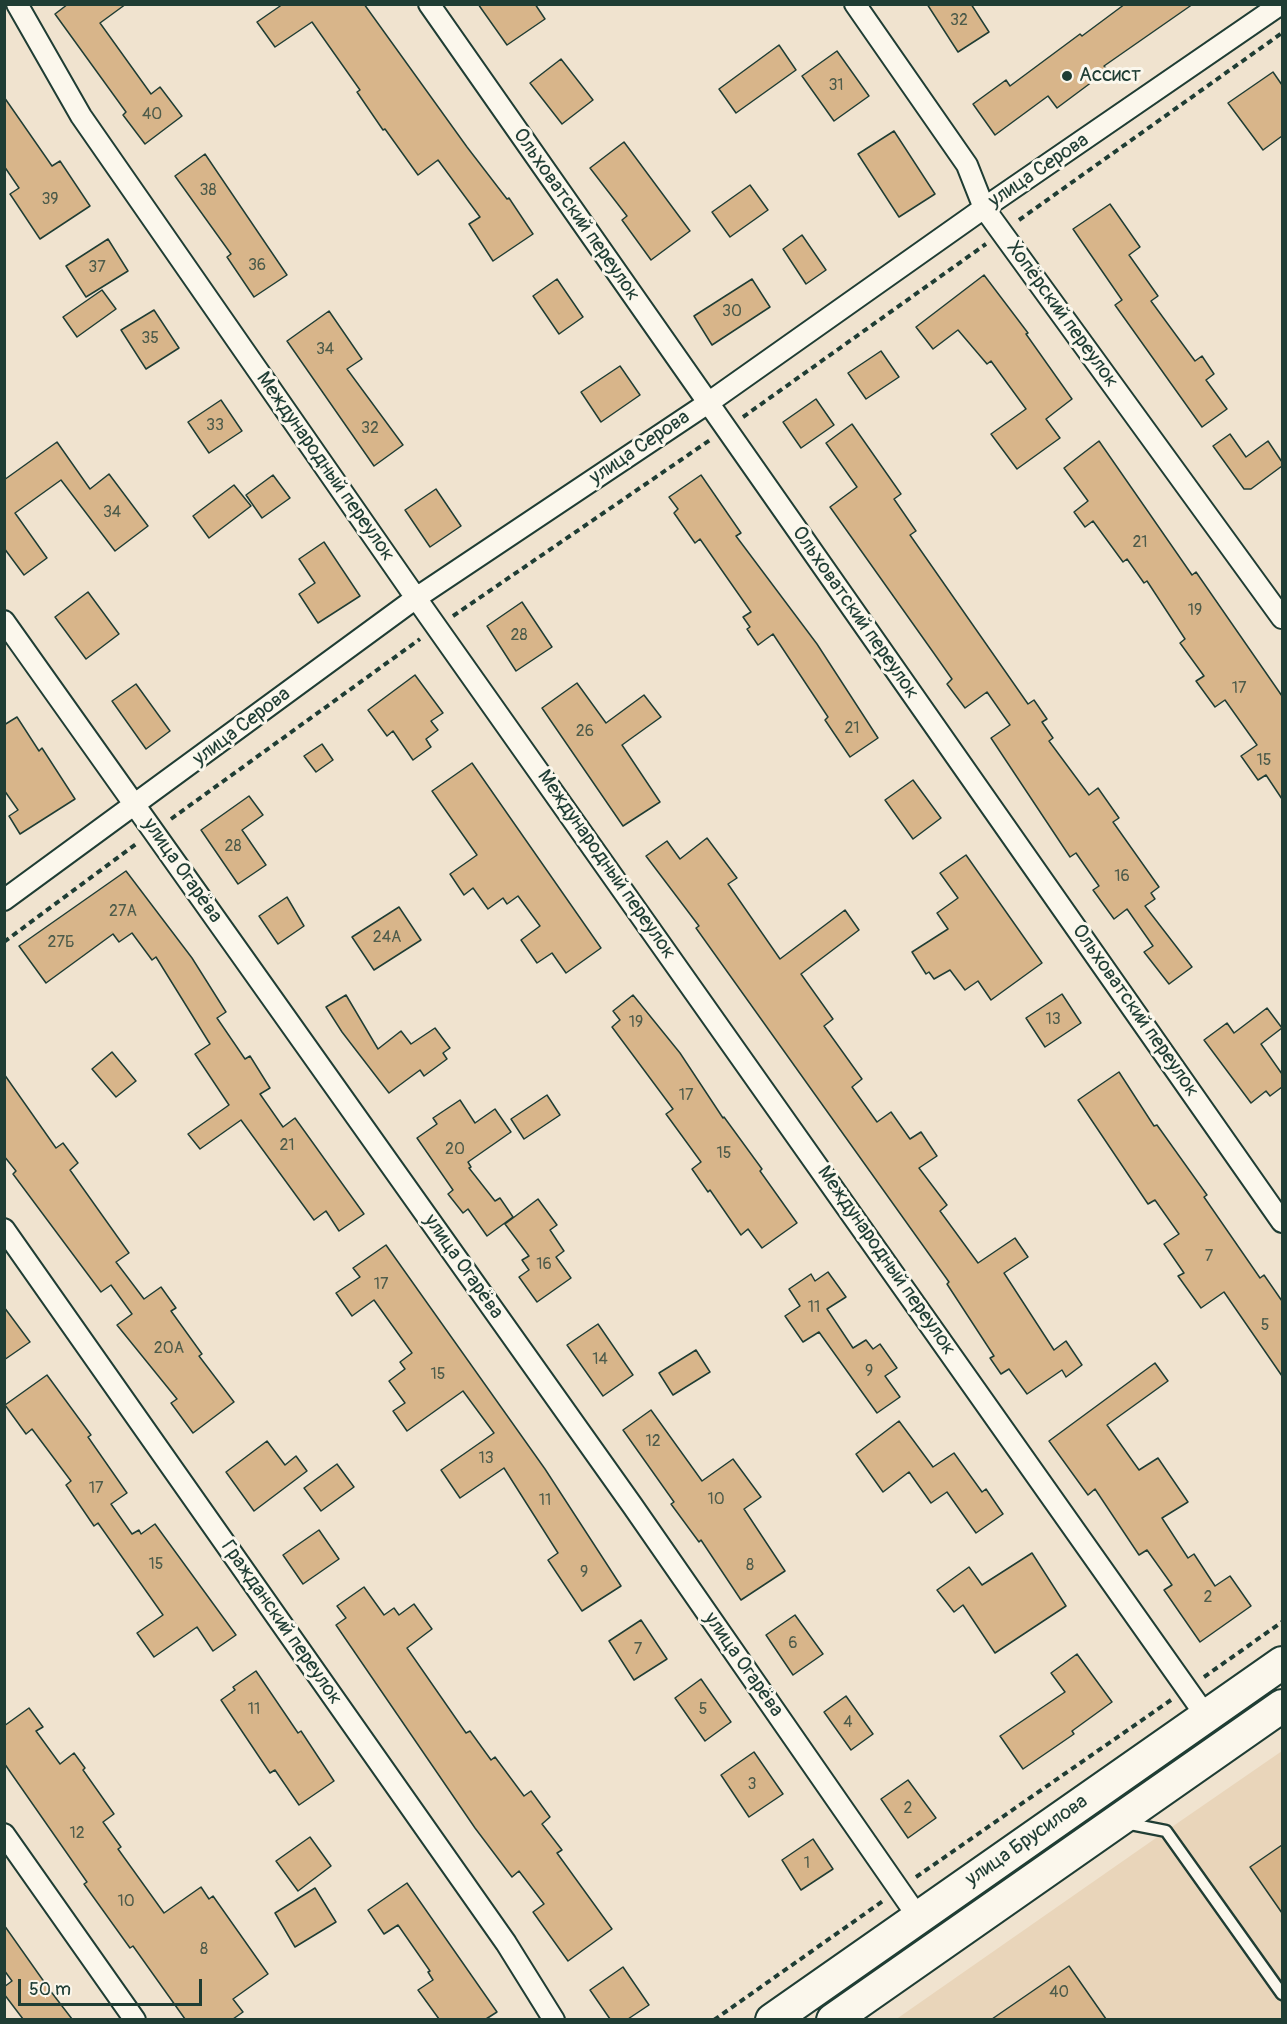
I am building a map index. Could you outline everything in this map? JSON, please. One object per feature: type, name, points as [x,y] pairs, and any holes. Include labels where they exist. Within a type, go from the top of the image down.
[{"type":"main road","name":"улица Брусилова","points":[[772,2019],[1282,1663]]},
{"type":"main road","name":"улица Брусилова","points":[[834,2019],[1282,1706]]},
{"type":"street","name":"Ольховатский переулок","points":[[429,4],[1282,1222]]},
{"type":"street","name":"Хопёрский переулок","points":[[855,4],[967,165],[984,208],[1282,618]]},
{"type":"street","name":"улица Серова","points":[[4,900],[136,806],[416,598],[708,403],[984,208],[1280,6]]},
{"type":"street","name":"Международный переулок","points":[[16,9],[81,116],[416,598],[1206,1716]]},
{"type":"street","name":"улица Огарёва","points":[[4,621],[632,1505],[918,1917]]},
{"type":"street","name":"Гражданский переулок","points":[[4,1229],[500,1933],[555,2019]]},
{"type":"street","points":[[4,1834],[135,2019]]},
{"type":"lane","points":[[1116,1822],[1166,1831],[1282,1994]]},
{"type":"path","points":[[4,942],[437,627],[726,429],[1282,33]]},
{"type":"path","points":[[714,2019],[1282,1622]]},
{"type":"shaded area","points":[[1282,1751],[1282,2019],[895,2020],[1166,1831]]},
{"type":"building","points":[[68,4],[126,4],[100,23],[151,94],[160,87],[182,116],[145,144],[123,115],[126,112],[55,14]]},
{"type":"building","points":[[283,4],[364,4],[467,147],[507,199],[509,198],[533,234],[493,261],[469,224],[480,217],[438,160],[418,175],[385,129],[383,130],[357,92],[360,90],[312,22],[275,47],[257,22]]},
{"type":"building","points":[[478,4],[535,4],[545,19],[507,45]]},
{"type":"building","points":[[927,4],[971,4],[989,32],[958,52]]},
{"type":"building","points":[[1125,4],[1193,4],[1104,66],[1108,70],[1057,108],[1048,96],[995,135],[973,104],[1006,80],[1010,86]]},
{"type":"building","points":[[779,45],[796,70],[736,113],[719,89]]},
{"type":"building","points":[[837,51],[869,96],[834,121],[802,76]]},
{"type":"building","points":[[561,59],[593,100],[562,124],[530,83]]},
{"type":"building","points":[[1273,72],[1282,85],[1282,136],[1263,150],[1228,103]]},
{"type":"building","points":[[4,97],[52,166],[60,161],[90,206],[40,239],[10,194],[19,188],[4,166]]},
{"type":"building","points":[[894,131],[935,194],[899,217],[858,154]]},
{"type":"building","points":[[624,142],[690,231],[651,260],[622,220],[627,216],[590,168]]},
{"type":"building","points":[[205,154],[287,275],[254,297],[227,257],[231,254],[175,176]]},
{"type":"building","points":[[750,185],[768,210],[730,237],[712,212]]},
{"type":"building","points":[[1110,204],[1140,247],[1129,255],[1158,296],[1151,301],[1195,361],[1202,356],[1214,374],[1206,380],[1227,409],[1202,427],[1115,305],[1122,300],[1073,229]]},
{"type":"building","points":[[802,235],[826,270],[806,284],[783,249]]},
{"type":"building","points":[[108,239],[128,271],[86,297],[66,266]]},
{"type":"building","points":[[984,275],[1028,333],[1026,334],[1072,399],[1046,419],[1060,438],[1017,469],[991,434],[1026,409],[991,361],[987,364],[958,330],[933,349],[916,327]]},
{"type":"building","points":[[557,279],[583,317],[559,334],[533,296]]},
{"type":"building","points":[[752,279],[770,307],[712,345],[694,316]]},
{"type":"building","points":[[102,290],[116,309],[77,337],[63,317]]},
{"type":"building","points":[[154,310],[179,348],[146,369],[121,330]]},
{"type":"building","points":[[329,311],[362,359],[347,369],[403,445],[374,466],[287,341]]},
{"type":"building","points":[[881,351],[899,377],[866,399],[848,373]]},
{"type":"building","points":[[620,366],[640,395],[601,422],[581,392]]},
{"type":"building","points":[[816,399],[834,425],[801,448],[783,422]]},
{"type":"building","points":[[221,400],[242,431],[209,453],[188,422]]},
{"type":"building","points":[[852,424],[901,494],[894,499],[916,531],[910,535],[1028,704],[1034,700],[1047,719],[1042,722],[1053,738],[1049,741],[1089,795],[1098,788],[1119,818],[1113,822],[1159,887],[1151,893],[1155,899],[1145,906],[1192,967],[1169,984],[1144,952],[1153,946],[1127,909],[1114,919],[1093,890],[1099,886],[1076,853],[1070,857],[991,738],[1010,725],[987,692],[965,708],[947,684],[952,679],[830,507],[857,487],[826,443]]},
{"type":"building","points":[[1230,434],[1246,457],[1268,441],[1282,462],[1282,466],[1251,489],[1244,489],[1213,446]]},
{"type":"building","points":[[1099,441],[1192,575],[1196,572],[1282,696],[1282,799],[1266,775],[1258,780],[1241,756],[1257,745],[1225,700],[1215,707],[1196,681],[1204,676],[1180,643],[1185,639],[1147,581],[1144,583],[1127,559],[1123,562],[1093,521],[1085,527],[1074,512],[1088,501],[1064,468]]},
{"type":"building","points":[[57,442],[90,489],[109,474],[148,526],[115,551],[61,480],[15,513],[47,558],[24,575],[4,548],[4,480]]},
{"type":"building","points":[[273,475],[290,498],[262,518],[246,495]]},
{"type":"building","points":[[701,475],[741,533],[736,536],[817,644],[878,738],[850,757],[825,720],[828,717],[773,634],[758,645],[747,629],[750,627],[743,617],[751,612],[700,539],[695,543],[674,513],[678,509],[669,497]]},
{"type":"building","points":[[234,485],[251,506],[209,538],[193,516]]},
{"type":"building","points":[[436,489],[461,526],[430,547],[405,510]]},
{"type":"building","points":[[324,542],[360,596],[318,623],[299,594],[315,583],[299,559]]},
{"type":"building","points":[[88,592],[119,634],[86,659],[55,617]]},
{"type":"building","points":[[522,602],[552,647],[516,671],[487,626]]},
{"type":"building","points":[[415,675],[443,713],[431,721],[438,730],[426,739],[431,747],[413,760],[393,731],[387,736],[368,710]]},
{"type":"building","points":[[577,683],[606,723],[644,695],[661,717],[622,745],[660,802],[623,826],[542,708]]},
{"type":"building","points":[[136,684],[170,731],[146,749],[112,701]]},
{"type":"building","points":[[17,717],[39,751],[42,748],[75,799],[20,834],[9,816],[18,810],[4,790],[4,725]]},
{"type":"building","points":[[322,744],[333,760],[316,772],[304,756]]},
{"type":"building","points":[[472,763],[601,948],[566,973],[552,953],[537,963],[521,940],[540,926],[518,896],[507,904],[503,898],[488,909],[473,888],[464,895],[450,874],[477,855],[432,791]]},
{"type":"building","points":[[913,780],[941,818],[913,839],[885,800]]},
{"type":"building","points":[[249,796],[263,815],[242,830],[266,865],[238,884],[201,830]]},
{"type":"building","points":[[707,838],[737,878],[728,884],[780,959],[845,910],[859,930],[801,974],[833,1019],[824,1026],[862,1079],[852,1087],[877,1122],[891,1112],[910,1139],[921,1132],[937,1156],[919,1168],[947,1205],[940,1211],[978,1263],[1015,1238],[1028,1257],[1004,1273],[1054,1350],[1066,1341],[1082,1365],[1066,1377],[1062,1370],[1027,1394],[1009,1369],[1001,1374],[990,1358],[994,1356],[947,1284],[949,1282],[696,928],[699,926],[646,856],[667,841],[680,859]]},
{"type":"building","points":[[966,855],[1042,963],[991,1000],[978,981],[965,990],[950,970],[934,979],[929,972],[926,974],[912,952],[948,929],[937,913],[958,898],[940,873]]},
{"type":"building","points":[[126,871],[192,958],[226,1012],[217,1018],[245,1059],[250,1056],[270,1088],[260,1094],[283,1127],[295,1118],[364,1214],[339,1231],[326,1211],[314,1220],[241,1120],[200,1149],[188,1134],[229,1105],[195,1054],[210,1044],[156,957],[152,960],[132,933],[119,942],[113,934],[46,983],[19,946]]},
{"type":"building","points":[[287,897],[304,926],[278,944],[259,916]]},
{"type":"building","points":[[399,907],[421,940],[374,970],[352,937]]},
{"type":"building","points":[[1062,994],[1081,1023],[1045,1047],[1026,1018]]},
{"type":"building","points":[[346,995],[378,1049],[401,1031],[411,1044],[435,1028],[450,1048],[443,1053],[447,1059],[424,1076],[420,1070],[389,1093],[342,1032],[326,1007]]},
{"type":"building","points":[[633,995],[680,1053],[797,1223],[762,1248],[748,1229],[741,1235],[710,1190],[708,1192],[692,1169],[701,1162],[666,1114],[673,1109],[612,1027],[620,1020],[613,1011]]},
{"type":"building","points":[[1267,1008],[1282,1028],[1261,1044],[1282,1074],[1282,1087],[1270,1096],[1266,1091],[1251,1103],[1204,1040],[1227,1023],[1234,1033]]},
{"type":"building","points":[[112,1052],[136,1081],[116,1097],[92,1069]]},
{"type":"building","points":[[1119,1072],[1154,1126],[1157,1125],[1207,1195],[1204,1197],[1260,1278],[1264,1275],[1282,1301],[1282,1376],[1224,1292],[1201,1308],[1178,1276],[1184,1273],[1164,1244],[1179,1234],[1155,1200],[1148,1204],[1078,1100]]},
{"type":"building","points":[[4,1074],[56,1148],[63,1143],[78,1163],[70,1170],[129,1253],[116,1262],[144,1299],[161,1287],[176,1308],[171,1311],[202,1354],[199,1356],[234,1402],[193,1433],[171,1403],[177,1399],[117,1325],[132,1314],[111,1285],[101,1292],[13,1174],[16,1171],[4,1156]]},
{"type":"building","points":[[547,1095],[560,1115],[524,1139],[511,1119]]},
{"type":"building","points":[[460,1100],[475,1123],[495,1109],[511,1132],[468,1162],[471,1167],[469,1168],[495,1201],[500,1198],[513,1217],[487,1236],[468,1209],[463,1213],[448,1194],[453,1190],[417,1138],[437,1124],[433,1118]]},
{"type":"building","points":[[538,1199],[557,1225],[550,1230],[564,1251],[556,1257],[571,1278],[537,1302],[519,1277],[529,1270],[522,1260],[529,1256],[505,1224]]},
{"type":"building","points":[[386,1245],[545,1469],[621,1586],[582,1611],[548,1560],[558,1553],[504,1468],[460,1498],[441,1470],[494,1433],[463,1391],[407,1431],[393,1411],[405,1403],[389,1381],[405,1369],[400,1362],[412,1353],[374,1300],[352,1316],[336,1293],[360,1277],[353,1268]]},
{"type":"building","points":[[828,1272],[846,1297],[827,1309],[853,1348],[866,1340],[873,1349],[880,1344],[897,1368],[885,1376],[900,1397],[877,1413],[819,1332],[803,1342],[785,1316],[800,1306],[789,1289],[811,1274],[815,1281]]},
{"type":"building","points":[[4,1307],[30,1342],[4,1360]]},
{"type":"building","points":[[598,1324],[633,1375],[603,1396],[567,1345]]},
{"type":"building","points":[[696,1350],[710,1372],[673,1395],[659,1373]]},
{"type":"building","points":[[1155,1363],[1168,1381],[1107,1425],[1139,1470],[1158,1458],[1188,1502],[1162,1518],[1188,1558],[1194,1554],[1215,1586],[1230,1576],[1251,1606],[1200,1642],[1164,1590],[1172,1585],[1147,1550],[1139,1555],[1095,1489],[1088,1495],[1049,1441]]},
{"type":"building","points":[[47,1375],[91,1435],[88,1437],[127,1493],[111,1504],[132,1534],[139,1530],[141,1534],[155,1524],[236,1635],[213,1651],[197,1627],[154,1657],[137,1633],[163,1615],[98,1523],[94,1526],[66,1485],[71,1481],[32,1429],[26,1434],[5,1405]]},
{"type":"building","points":[[651,1410],[702,1481],[733,1459],[761,1497],[744,1509],[785,1571],[741,1600],[701,1540],[699,1542],[671,1504],[674,1502],[623,1430]]},
{"type":"building","points":[[899,1421],[933,1467],[954,1453],[982,1492],[986,1489],[1003,1514],[976,1533],[947,1492],[931,1503],[909,1472],[883,1492],[856,1454]]},
{"type":"building","points":[[267,1441],[285,1465],[296,1456],[307,1471],[254,1511],[226,1472]]},
{"type":"building","points":[[337,1464],[354,1487],[321,1511],[304,1488]]},
{"type":"building","points":[[319,1530],[339,1559],[303,1584],[283,1555]]},
{"type":"building","points":[[1032,1553],[1066,1606],[995,1653],[963,1605],[954,1612],[937,1590],[969,1567],[982,1585]]},
{"type":"building","points":[[364,1587],[384,1615],[394,1608],[399,1615],[414,1604],[432,1629],[407,1648],[466,1733],[470,1731],[491,1760],[495,1757],[524,1796],[531,1791],[550,1817],[542,1824],[562,1850],[557,1853],[612,1929],[568,1961],[533,1912],[544,1904],[519,1871],[512,1877],[475,1828],[336,1625],[346,1618],[337,1606]]},
{"type":"building","points":[[795,1615],[823,1654],[793,1675],[766,1635]]},
{"type":"building","points":[[641,1620],[667,1659],[634,1680],[609,1641]]},
{"type":"building","points":[[1077,1654],[1112,1702],[1072,1731],[1074,1734],[1023,1769],[1000,1736],[1065,1692],[1051,1673]]},
{"type":"building","points":[[256,1671],[298,1733],[301,1731],[334,1781],[299,1805],[275,1770],[270,1773],[221,1700],[235,1690],[233,1687]]},
{"type":"building","points":[[701,1679],[731,1722],[705,1741],[675,1698]]},
{"type":"building","points":[[846,1696],[873,1734],[851,1750],[824,1712]]},
{"type":"building","points":[[29,1708],[43,1727],[36,1731],[60,1764],[74,1753],[85,1768],[83,1770],[114,1814],[103,1822],[121,1847],[118,1849],[164,1913],[201,1887],[209,1899],[213,1896],[268,1974],[233,1999],[243,2012],[233,2019],[185,2019],[133,1946],[130,1948],[84,1884],[87,1882],[4,1763],[4,1726]]},
{"type":"building","points":[[754,1752],[783,1794],[749,1817],[721,1775]]},
{"type":"building","points":[[908,1780],[936,1818],[908,1838],[881,1799]]},
{"type":"building","points":[[310,1837],[331,1866],[298,1891],[276,1861]]},
{"type":"building","points":[[813,1839],[833,1869],[801,1890],[782,1860]]},
{"type":"building","points":[[1282,1845],[1282,1913],[1250,1867]]},
{"type":"building","points":[[407,1883],[497,2012],[486,2019],[439,2019],[418,1990],[433,1980],[428,1972],[430,1971],[398,1925],[384,1934],[368,1910]]},
{"type":"building","points":[[315,1888],[336,1922],[295,1947],[275,1913]]},
{"type":"building","points":[[4,1925],[72,2019],[23,2019],[4,1994],[4,1987],[12,1981],[4,1970]]},
{"type":"building","points":[[1069,1966],[1106,2019],[992,2019]]},
{"type":"building","points":[[623,1967],[649,2005],[628,2019],[610,2019],[590,1990]]},
{"type":"place","name":"Ассист","points":[[1067,76]]}]
